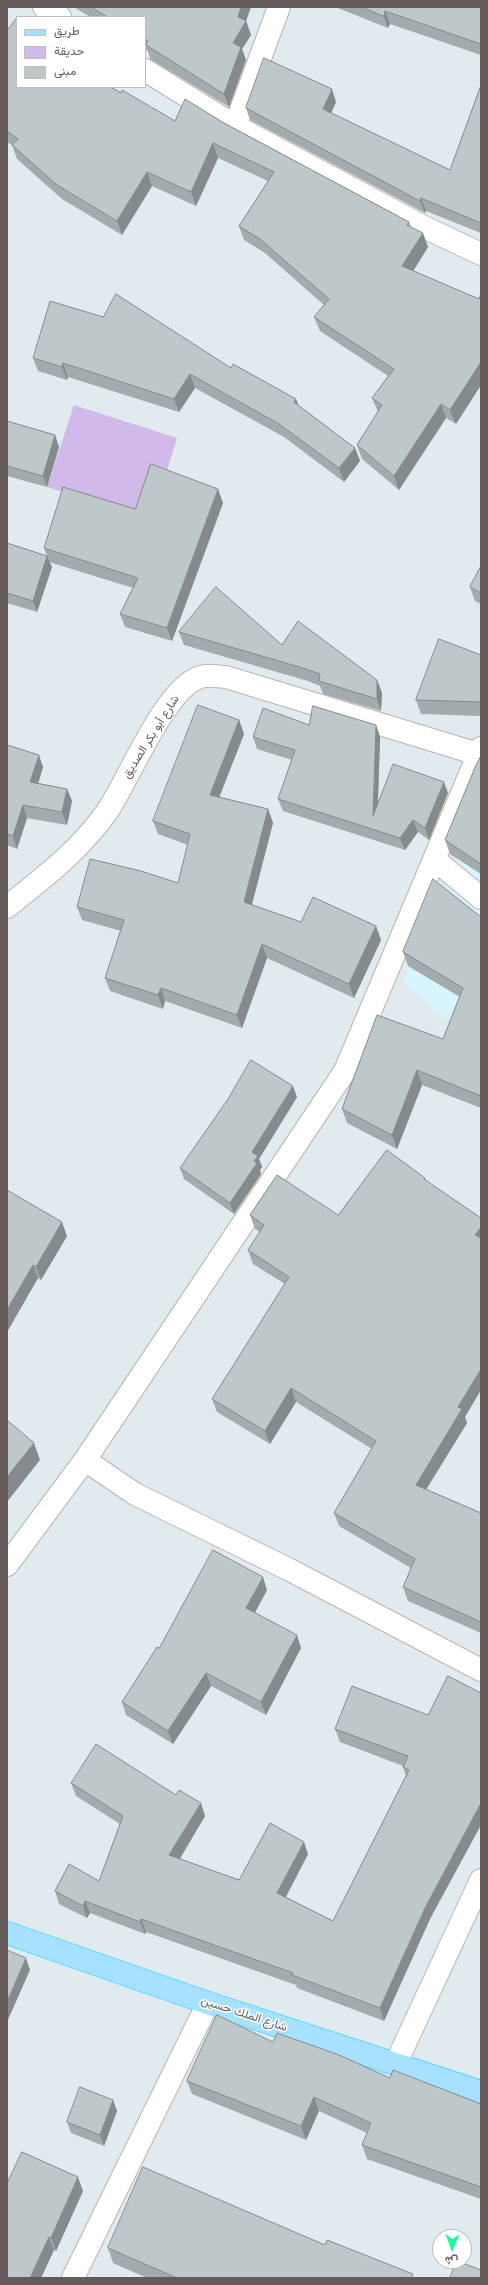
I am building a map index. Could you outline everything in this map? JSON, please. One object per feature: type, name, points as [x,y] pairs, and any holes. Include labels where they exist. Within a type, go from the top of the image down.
[{"type":"main road","name":"شارع الملك حسين","points":[[7,1933],[208,2003],[396,2063],[481,2092]]},
{"type":"street","points":[[44,7],[58,16]]},
{"type":"street","points":[[236,126],[279,7]]},
{"type":"street","points":[[146,71],[236,126],[424,227],[481,254]]},
{"type":"street","name":"شارع أبو بكر الصديق","points":[[7,907],[73,853],[107,813],[171,702],[185,685],[204,676],[226,677],[479,751]]},
{"type":"street","points":[[7,1566],[85,1460],[345,1071],[479,751]]},
{"type":"street","points":[[434,859],[481,898]]},
{"type":"street","points":[[85,1460],[135,1494],[290,1570],[481,1670]]},
{"type":"street","points":[[396,2063],[481,1880]]},
{"type":"street","points":[[74,2278],[208,2003]]},
{"type":"shaded area","points":[[473,825],[481,832],[481,1048],[403,982]]},
{"type":"green space","points":[[74,405],[177,438],[166,474],[140,517],[47,487]]},
{"type":"building","points":[[91,7],[241,7],[238,17],[246,21],[233,43],[241,47],[224,94],[146,45],[148,41],[146,40],[146,16],[106,16]]},
{"type":"building","points":[[362,7],[481,7],[481,44],[385,11],[384,16]]},
{"type":"building","points":[[16,19],[16,88],[113,88],[121,93],[122,90],[175,121],[185,99],[224,123],[409,222],[407,225],[423,233],[402,266],[479,299],[481,293],[481,362],[450,410],[441,404],[394,476],[357,445],[382,405],[372,398],[394,369],[314,317],[329,299],[260,239],[239,226],[274,172],[213,143],[191,192],[147,172],[117,221],[57,185],[12,145],[18,139],[7,131],[7,31]]},
{"type":"building","points":[[264,58],[332,89],[323,109],[450,170],[481,85],[481,223],[421,198],[420,201],[246,108]]},
{"type":"building","points":[[116,294],[231,368],[233,364],[296,399],[294,402],[355,448],[339,468],[279,424],[190,374],[174,399],[63,363],[62,367],[33,358],[50,301],[103,317]]},
{"type":"building","points":[[7,421],[55,435],[43,476],[7,466]]},
{"type":"building","points":[[151,464],[218,489],[167,628],[120,614],[138,578],[44,548],[63,487],[135,509]]},
{"type":"building","points":[[7,543],[47,556],[33,601],[7,593]]},
{"type":"building","points":[[481,566],[481,593],[470,587]]},
{"type":"building","points":[[216,587],[282,645],[298,621],[377,680],[377,699],[319,681],[320,674],[303,668],[179,632]]},
{"type":"building","points":[[439,639],[481,655],[481,702],[416,700]]},
{"type":"building","points":[[198,705],[239,720],[210,795],[268,809],[244,902],[301,922],[313,897],[376,926],[349,984],[262,944],[237,1015],[161,988],[158,995],[105,978],[124,920],[77,907],[90,859],[141,871],[178,883],[190,834],[153,821]]},
{"type":"building","points":[[313,706],[376,725],[373,816],[393,764],[444,782],[425,828],[413,820],[400,838],[278,799],[295,750],[253,737],[263,708],[309,725]]},
{"type":"building","points":[[7,745],[39,755],[30,782],[67,789],[62,812],[23,805],[13,836],[7,834]]},
{"type":"building","points":[[481,756],[481,864],[445,840]]},
{"type":"building","points":[[433,879],[481,917],[481,1096],[417,1070],[392,1135],[342,1109],[377,1015],[443,1039],[463,988],[403,952]]},
{"type":"building","points":[[251,1060],[293,1086],[252,1152],[258,1156],[254,1161],[257,1163],[230,1203],[180,1168],[228,1099]]},
{"type":"building","points":[[387,1150],[425,1178],[424,1179],[481,1218],[481,1227],[475,1235],[481,1238],[481,1369],[458,1407],[462,1409],[416,1485],[481,1513],[481,1622],[403,1587],[415,1559],[334,1513],[376,1441],[291,1388],[265,1431],[212,1399],[289,1277],[248,1250],[264,1225],[250,1215],[277,1175],[338,1215]]},
{"type":"building","points":[[7,1190],[62,1222],[36,1267],[33,1265],[7,1310]]},
{"type":"building","points":[[7,1420],[34,1443],[7,1477]]},
{"type":"building","points":[[213,1550],[263,1577],[246,1608],[297,1635],[261,1702],[206,1673],[168,1731],[122,1702],[157,1647],[159,1648]]},
{"type":"building","points":[[448,1676],[481,1693],[481,1803],[426,1906],[380,2008],[292,1975],[293,1973],[141,1919],[140,1922],[85,1901],[83,1906],[55,1891],[69,1864],[99,1881],[123,1816],[71,1783],[96,1744],[176,1795],[179,1790],[201,1803],[169,1855],[239,1880],[270,1823],[304,1842],[277,1893],[333,1921],[409,1770],[403,1767],[408,1756],[335,1729],[352,1686],[428,1715]]},
{"type":"building","points":[[7,1950],[26,1958],[7,2002]]},
{"type":"building","points":[[217,2015],[273,2042],[277,2033],[339,2055],[390,2078],[393,2070],[481,2104],[481,2187],[362,2145],[371,2123],[314,2097],[301,2126],[187,2081]]},
{"type":"building","points":[[80,2087],[113,2100],[100,2135],[67,2122]]},
{"type":"building","points":[[22,2152],[78,2177],[51,2238],[49,2237],[30,2278],[7,2278],[7,2184]]},
{"type":"building","points":[[143,2167],[325,2245],[327,2240],[413,2274],[412,2278],[177,2278],[108,2248]]},
{"type":"building","points":[[472,2267],[481,2270],[481,2278],[450,2278],[454,2269],[472,2269]]}]
